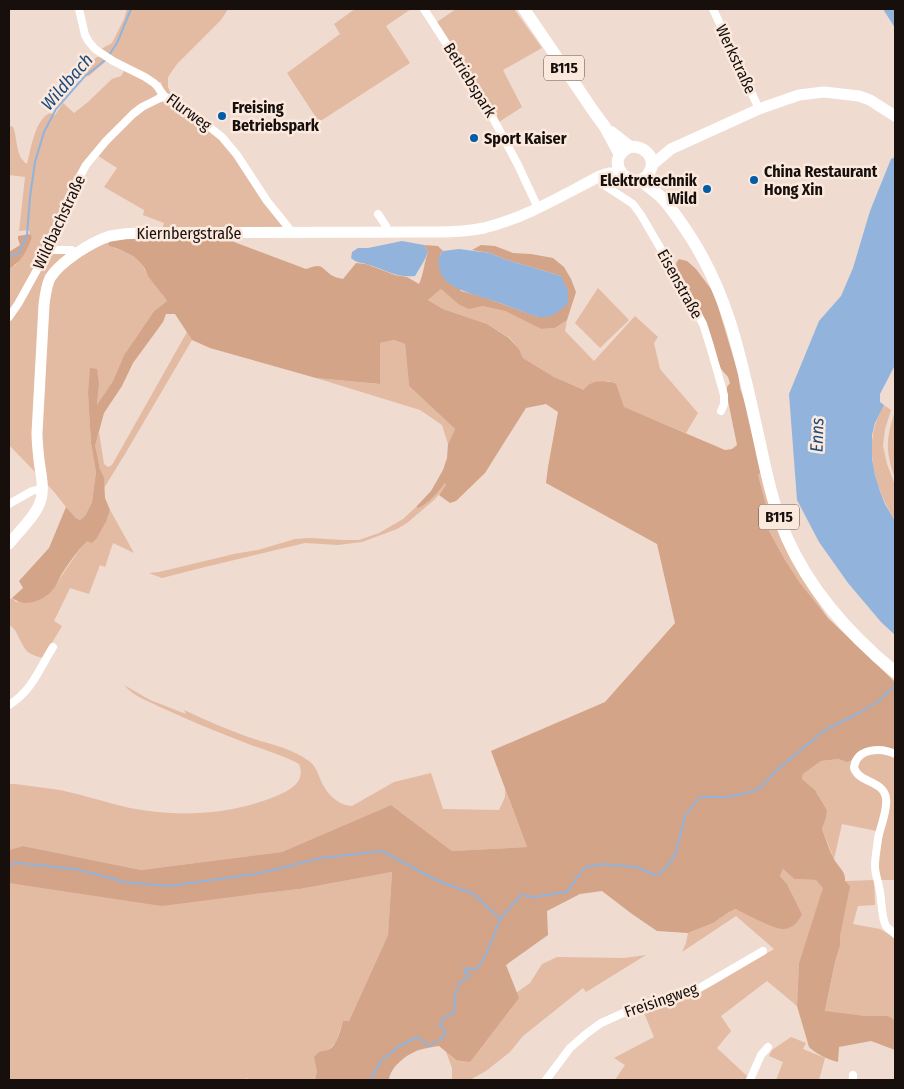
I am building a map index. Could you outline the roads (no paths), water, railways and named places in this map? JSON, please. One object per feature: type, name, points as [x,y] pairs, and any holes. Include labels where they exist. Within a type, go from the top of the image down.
[{"type":"main road","name":"B115","points":[[524,9],[605,127],[616,164],[624,177],[631,180],[647,172]]},
{"type":"main road","points":[[616,164],[638,147],[645,150]]},
{"type":"main road","name":"B115","points":[[645,150],[650,157],[647,172],[662,198],[694,242],[723,300],[738,347],[770,489],[786,537],[808,578],[837,616],[877,657],[895,672]]},
{"type":"street","name":"Flurweg","points":[[79,9],[85,35],[89,42],[102,54],[154,83],[164,96],[192,113],[222,137],[237,155],[290,232]]},
{"type":"street","name":"Betriebspark","points":[[424,9],[487,107],[518,165],[538,208]]},
{"type":"street","name":"Werkstraße","points":[[713,9],[759,109]]},
{"type":"street","name":"Werkstraße","points":[[647,172],[671,149],[759,109],[799,95],[824,92],[859,96],[895,116]]},
{"type":"street","name":"Wildbachstraße","points":[[9,317],[48,250],[65,215],[77,181],[86,165],[106,141],[133,114],[142,107],[164,96]]},
{"type":"street","name":"Werkstraße","points":[[645,150],[671,149]]},
{"type":"street","name":"Kiernbergstraße","points":[[9,544],[30,519],[42,497],[43,488],[37,433],[47,286],[55,272],[78,253],[100,239],[123,234],[165,232],[438,232],[469,230],[495,225],[538,208],[616,164]]},
{"type":"street","name":"Eisenstraße","points":[[616,164],[607,187],[633,204],[642,215],[703,324],[722,387],[724,400],[721,411]]},
{"type":"street","points":[[378,214],[386,226],[387,232]]},
{"type":"street","points":[[48,250],[72,250],[78,253]]},
{"type":"street","points":[[9,504],[32,490],[43,488]]},
{"type":"street","points":[[9,705],[25,692],[53,647]]},
{"type":"street","points":[[894,934],[886,926],[884,920],[876,872],[878,838],[886,807],[886,796],[882,788],[862,778],[855,772],[854,768],[858,757],[868,751],[885,750],[895,754]]},
{"type":"street","name":"Freisingweg","points":[[546,1080],[570,1048],[602,1023],[641,1005],[696,990],[763,951]]},
{"type":"street","points":[[750,1080],[761,1055],[768,1047]]},
{"type":"water","points":[[883,9],[895,9],[895,28]]},
{"type":"water","name":"Enns","points":[[895,157],[895,365],[880,394],[880,402],[884,405],[875,423],[872,435],[872,459],[880,491],[895,521],[895,635],[881,622],[848,583],[819,542],[797,500],[789,394],[819,321],[841,296],[853,268],[870,211],[891,159]]},
{"type":"water","points":[[402,241],[424,245],[428,252],[415,276],[395,274],[356,262],[351,258],[352,252],[358,248],[368,248]]},
{"type":"water","points":[[459,249],[490,253],[561,276],[568,291],[568,303],[552,316],[538,317],[460,289],[445,280],[439,266],[440,256],[443,251]]},
{"type":"waterway","name":"Wildbach","points":[[109,55],[117,43],[131,9]]},
{"type":"waterway","name":"Wildbach","points":[[9,257],[19,253],[27,235],[35,162],[44,132],[56,109],[84,77],[106,59]]},
{"type":"waterway","points":[[370,1080],[381,1061],[398,1047],[417,1037],[429,1046],[444,1037],[445,1030],[440,1026],[443,1018],[454,1013],[455,995],[459,984],[470,975],[464,972],[466,968],[476,970],[485,957],[500,919],[521,895],[534,897],[567,892],[584,868],[602,864],[636,867],[654,875],[661,873],[675,856],[685,816],[700,797],[727,797],[760,788],[779,768],[825,730],[879,701],[893,687]]},
{"type":"waterway","points":[[9,865],[17,863],[75,869],[125,882],[169,886],[261,873],[321,858],[382,851],[438,881],[474,894],[500,919]]},
{"type":"place","name":"Freising Betriebspark","points":[[222,116]]},
{"type":"place","name":"Sport Kaiser","points":[[474,138]]},
{"type":"place","name":"China Restaurant Hong Xin","points":[[754,180]]},
{"type":"place","name":"Elektrotechnik Wild","points":[[707,189]]}]
